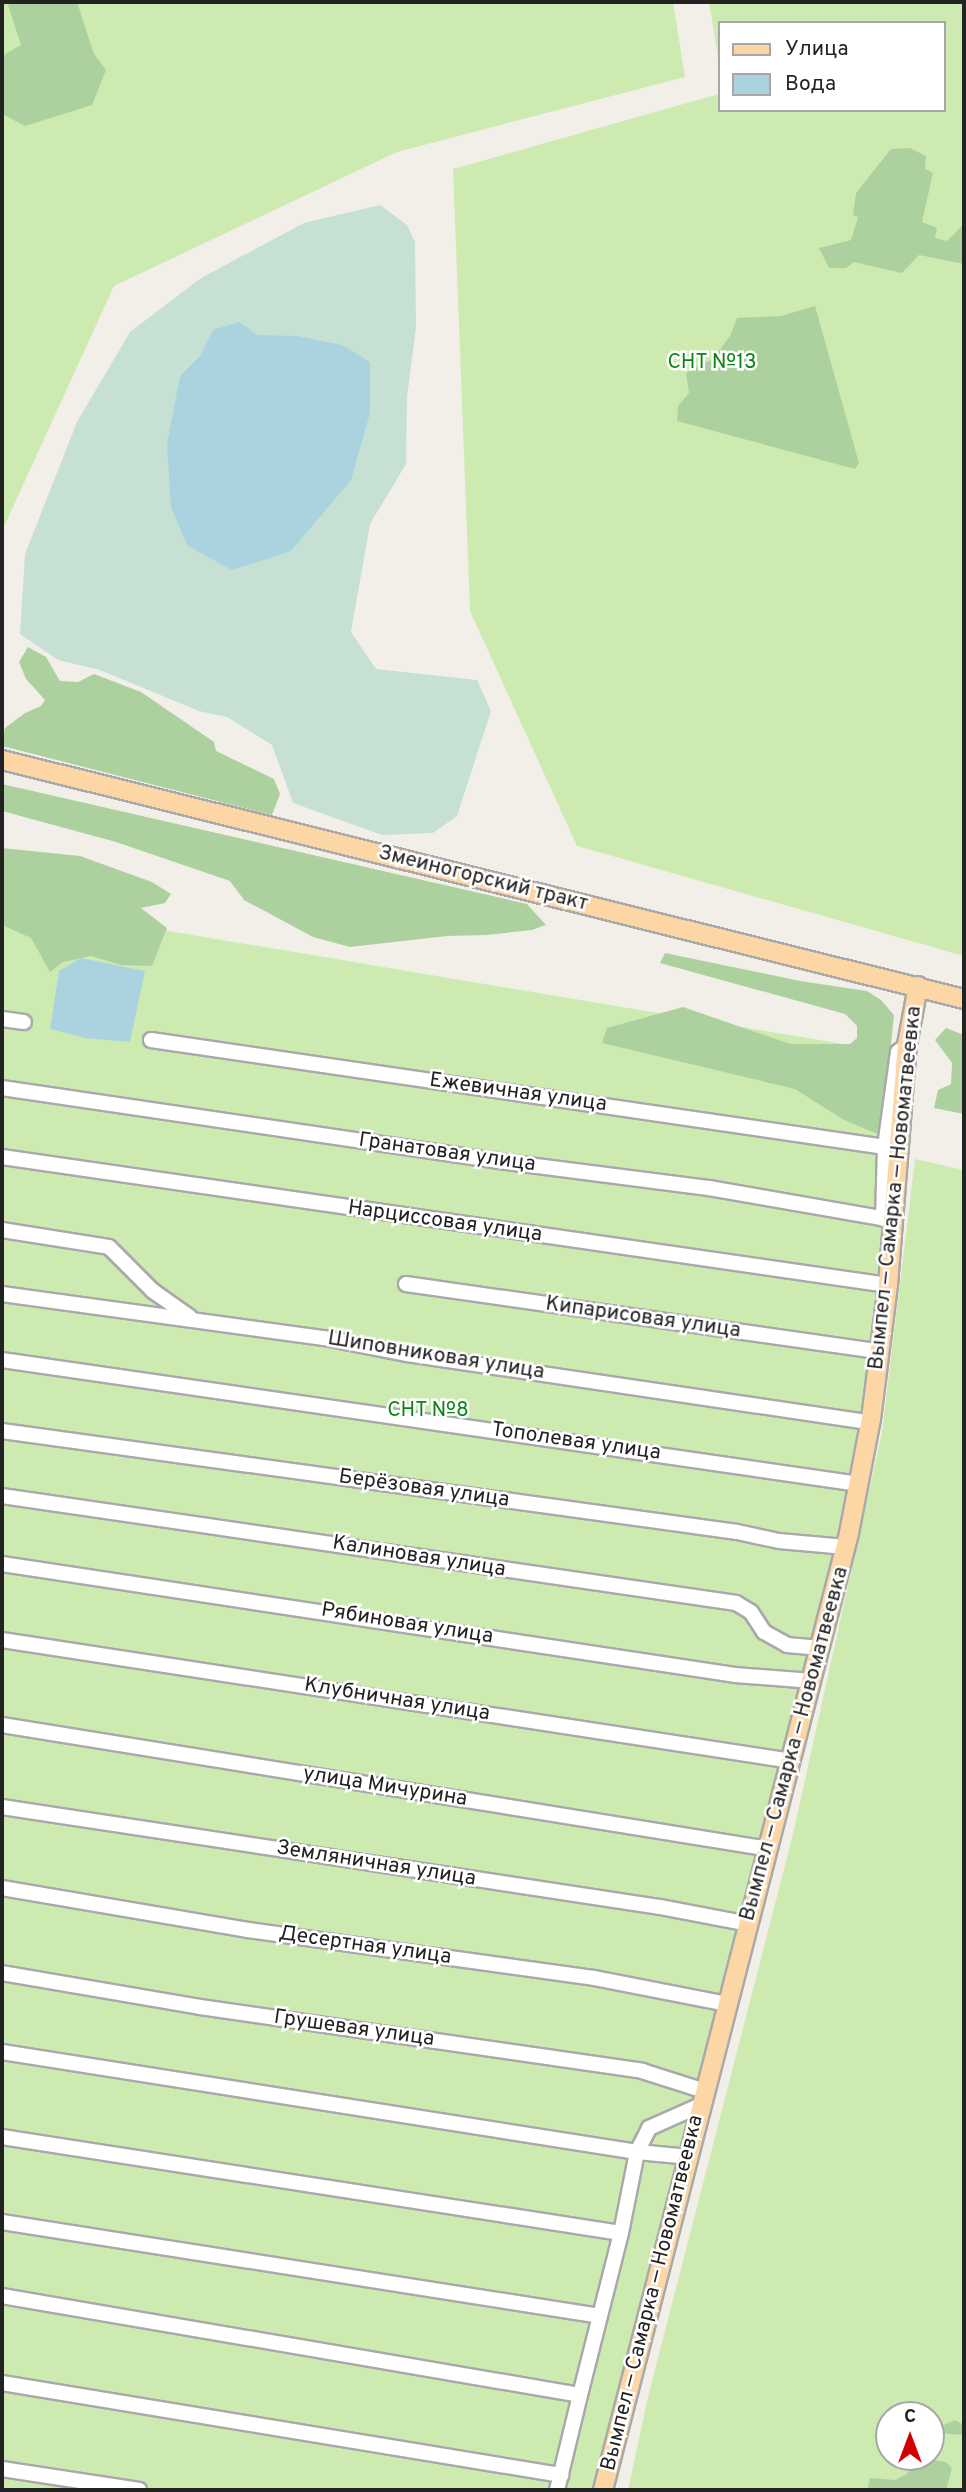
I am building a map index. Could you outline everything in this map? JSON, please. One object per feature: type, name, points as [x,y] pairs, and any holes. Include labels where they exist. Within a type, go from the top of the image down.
[{"type":"main road","name":"Змеиногорский тракт","points":[[2,761],[964,999]]},
{"type":"main road","name":"Вымпел — Самарка — Новоматвеевка","points":[[603,2490],[846,1547],[870,1422],[888,1285],[888,1219],[907,1045],[918,986]]},
{"type":"street","points":[[2,1019],[24,1022]]},
{"type":"street","name":"Ежевичная улица","points":[[151,1040],[885,1147]]},
{"type":"street","points":[[888,1219],[885,1147],[898,1052],[907,1045]]},
{"type":"street","name":"Гранатовая улица","points":[[2,1088],[498,1161],[709,1188],[888,1219]]},
{"type":"street","name":"Нарциссовая улица","points":[[2,1157],[888,1285]]},
{"type":"street","points":[[2,1230],[109,1247],[153,1291],[191,1318]]},
{"type":"street","name":"Кипарисовая улица","points":[[406,1284],[879,1352]]},
{"type":"street","name":"Шиповниковая улица","points":[[2,1294],[191,1318],[407,1354],[870,1422]]},
{"type":"street","name":"Тополевая улица","points":[[2,1360],[859,1484]]},
{"type":"street","name":"Берёзовая улица","points":[[2,1431],[724,1531],[779,1541],[846,1547]]},
{"type":"street","name":"Калиновая улица","points":[[2,1496],[736,1603],[751,1612],[764,1632],[787,1645],[821,1647]]},
{"type":"street","name":"Рябиновая улица","points":[[2,1564],[735,1675],[813,1681]]},
{"type":"street","name":"Клубничная улица","points":[[2,1640],[792,1761]]},
{"type":"street","name":"улица Мичурина","points":[[2,1725],[769,1849]]},
{"type":"street","name":"Земляничная улица","points":[[2,1807],[660,1907],[748,1924]]},
{"type":"street","name":"Десертная улица","points":[[2,1888],[248,1930],[594,1978],[727,2004]]},
{"type":"street","name":"Грушевая улица","points":[[2,1973],[200,2007],[642,2071],[703,2098]]},
{"type":"street","points":[[2,2052],[637,2152],[690,2157]]},
{"type":"street","points":[[557,2490],[621,2233],[637,2152],[649,2128],[703,2098]]},
{"type":"street","points":[[2,2137],[621,2233]]},
{"type":"street","points":[[2,2222],[600,2316]]},
{"type":"street","points":[[2,2296],[580,2395]]},
{"type":"street","points":[[2,2383],[561,2475]]},
{"type":"street","points":[[2,2469],[139,2490]]},
{"type":"green space","points":[[2,2],[673,2],[685,77],[397,152],[114,286],[2,531]]},
{"type":"green space","points":[[7,2],[77,2],[94,54],[106,70],[92,105],[25,126],[2,114],[2,56],[21,45]]},
{"type":"green space","name":"СНТ №13","points":[[709,2],[964,2],[964,956],[577,846],[470,611],[453,169],[718,94],[718,112],[945,112],[945,21],[718,21],[718,57]]},
{"type":"green space","points":[[910,148],[926,156],[925,169],[933,173],[922,222],[937,228],[935,238],[947,241],[964,224],[964,264],[919,255],[902,273],[854,262],[846,268],[829,268],[819,248],[851,240],[858,217],[853,215],[856,193],[891,149]]},
{"type":"green space","points":[[380,205],[407,225],[415,242],[416,328],[407,397],[406,464],[370,524],[351,632],[376,669],[477,680],[491,711],[457,816],[433,833],[382,835],[293,803],[272,745],[227,717],[199,711],[100,670],[58,660],[20,634],[25,554],[77,422],[130,332],[201,278],[304,223]]},
{"type":"green space","points":[[815,306],[859,463],[855,469],[677,421],[678,406],[689,393],[686,373],[713,359],[730,336],[737,318],[781,316]]},
{"type":"green space","points":[[28,647],[46,657],[60,681],[78,682],[94,674],[141,692],[214,742],[216,751],[274,779],[280,794],[272,815],[2,746],[5,728],[25,713],[41,706],[45,700],[26,679],[19,662]]},
{"type":"green space","points":[[2,784],[527,904],[546,925],[532,930],[350,947],[313,937],[244,900],[230,881],[116,842],[2,811]]},
{"type":"green space","points":[[2,848],[80,856],[152,882],[171,894],[165,903],[141,908],[167,928],[152,966],[121,965],[91,956],[63,962],[50,972],[31,938],[2,925]]},
{"type":"green space","name":"СНТ №8","points":[[2,907],[43,910],[885,1051],[885,1218],[860,1418],[843,1521],[781,1756],[743,1922],[692,2104],[594,2490],[2,2490]]},
{"type":"green space","points":[[665,953],[800,981],[867,991],[881,1000],[894,1015],[882,1136],[844,1120],[795,1089],[602,1043],[607,1028],[683,1007],[790,1044],[850,1044],[857,1038],[857,1026],[845,1014],[660,963]]},
{"type":"green space","points":[[946,1028],[964,1035],[964,1114],[934,1108],[938,1090],[951,1084],[952,1063],[935,1040]]},
{"type":"green space","points":[[915,1159],[964,1170],[964,2490],[628,2490],[648,2397],[793,1834],[882,1432]]},
{"type":"green space","points":[[955,2420],[964,2425],[963,2435],[945,2434],[945,2425]]},
{"type":"green space","points":[[945,2462],[952,2468],[946,2490],[867,2490],[870,2478],[896,2480],[909,2471],[945,2471]]},
{"type":"water","points":[[239,322],[257,335],[297,336],[342,345],[370,362],[370,413],[351,480],[291,551],[232,570],[188,546],[171,508],[167,444],[180,376],[201,355],[213,330]]},
{"type":"water","points":[[81,958],[145,971],[130,1042],[85,1038],[50,1029],[59,971]]}]
